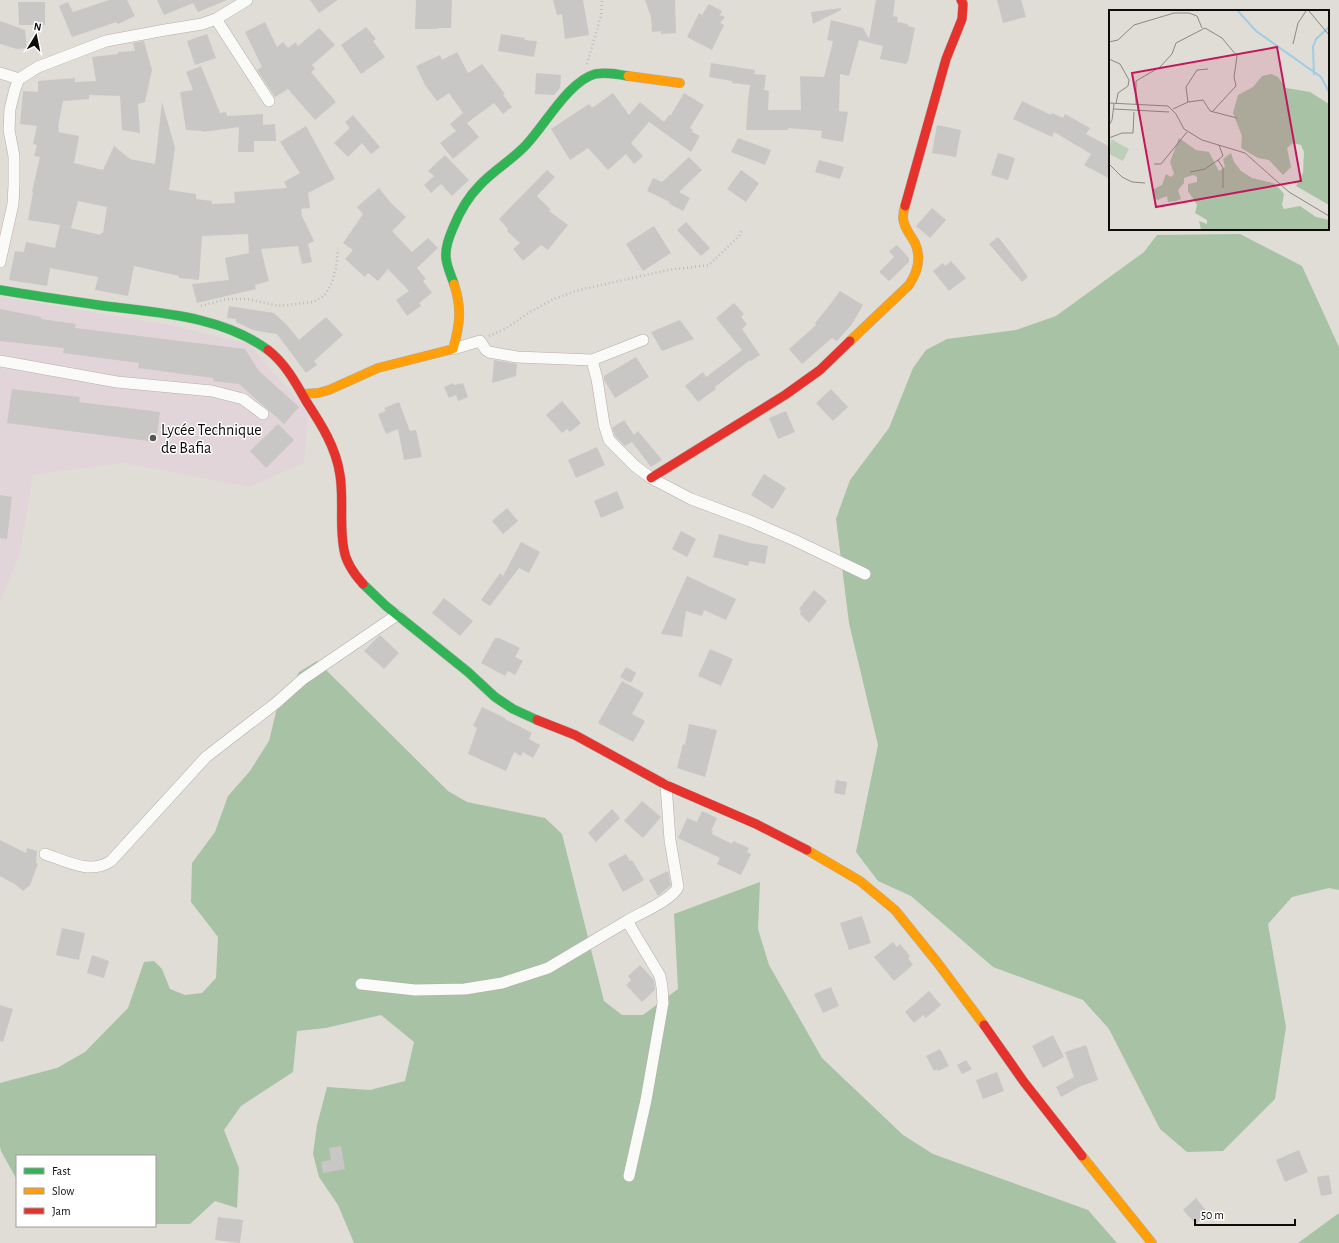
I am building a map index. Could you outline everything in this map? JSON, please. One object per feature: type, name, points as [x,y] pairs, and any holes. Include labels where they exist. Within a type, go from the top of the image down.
[{"type":"street","points":[[0,262],[13,204],[14,156],[9,130],[10,109],[19,79],[38,67],[106,41],[202,24],[216,20],[247,0]]},
{"type":"street","points":[[651,478],[785,396],[820,370],[909,285],[915,276],[918,266],[918,254],[915,242],[908,234],[903,218],[906,199],[946,59],[962,18],[963,4],[961,0]]},
{"type":"street","points":[[216,20],[269,101]]},
{"type":"street","points":[[0,73],[19,79]]},
{"type":"street","points":[[453,349],[460,318],[460,305],[446,262],[446,252],[459,215],[467,201],[482,182],[506,164],[526,146],[554,111],[581,81],[592,75],[599,73],[610,73],[680,83]]},
{"type":"street","points":[[0,290],[177,316],[215,324],[257,342],[272,353],[289,373],[324,428],[334,450],[338,465],[342,497],[343,541],[347,561],[358,579],[397,615],[502,702],[529,717],[571,733],[593,744],[666,785],[783,837],[825,860],[883,899],[901,916],[947,974],[1061,1131],[1152,1243]]},
{"type":"street","points":[[302,394],[318,393],[329,390],[378,368],[480,341],[484,348],[489,352],[517,357],[592,360],[643,340]]},
{"type":"street","points":[[592,360],[597,379],[604,424],[609,440],[635,466],[651,478],[691,499],[750,521],[865,574]]},
{"type":"street","points":[[0,361],[117,382],[212,391],[242,399],[263,414]]},
{"type":"street","points":[[45,854],[77,866],[90,868],[105,865],[111,861],[206,757],[304,679],[397,615]]},
{"type":"street","points":[[361,984],[415,990],[465,989],[502,983],[548,968],[662,901],[675,892],[678,887],[670,840],[666,785]]},
{"type":"street","points":[[627,921],[660,976],[663,1003],[646,1100],[628,1176]]},
{"type":"path","points":[[581,81],[601,16],[602,0]]},
{"type":"path","points":[[480,341],[505,329],[530,312],[554,299],[579,290],[647,274],[709,265],[742,230]]},
{"type":"path","points":[[199,307],[226,299],[247,299],[280,306],[313,302],[324,296],[332,285],[338,249]]},
{"type":"shaded area","name":"Lycée Technique de Bafia","points":[[0,297],[165,324],[249,344],[308,413],[304,463],[249,487],[123,463],[33,475],[20,553],[0,603]]},
{"type":"green space","points":[[1240,234],[1302,266],[1339,347],[1339,890],[1329,888],[1292,897],[1268,924],[1286,1027],[1275,1099],[1223,1151],[1187,1152],[1160,1129],[1109,1029],[1083,1000],[993,967],[911,896],[878,881],[856,852],[878,745],[849,623],[836,519],[850,480],[889,428],[913,368],[926,350],[947,339],[1016,330],[1056,316],[1144,252],[1157,235]]},
{"type":"green space","points":[[317,661],[448,791],[467,802],[545,818],[562,834],[604,1001],[622,1015],[643,1015],[678,989],[674,914],[760,882],[758,929],[769,965],[822,1058],[903,1135],[933,1154],[1088,1210],[1117,1243],[354,1243],[338,1205],[319,1177],[313,1154],[317,1125],[327,1087],[370,1090],[405,1081],[414,1042],[381,1015],[326,1028],[297,1031],[293,1072],[241,1106],[224,1130],[239,1168],[237,1208],[215,1201],[190,1224],[156,1224],[156,1155],[16,1155],[16,1178],[0,1147],[0,1083],[57,1068],[85,1052],[128,1008],[144,962],[154,961],[162,969],[170,989],[185,995],[202,993],[216,978],[218,937],[191,902],[192,863],[215,832],[228,796],[250,771],[269,741],[277,708],[290,691],[299,672]]},
{"type":"green space","points":[[1339,1213],[1339,1243],[1298,1243]]},
{"type":"building","points":[[109,0],[127,0],[135,16],[118,24],[116,22],[72,37],[59,6],[68,2],[73,12]]},
{"type":"building","points":[[157,0],[227,0],[198,12],[193,3],[164,15]]},
{"type":"building","points":[[310,0],[338,0],[319,13]]},
{"type":"building","points":[[416,0],[452,0],[451,28],[415,29]]},
{"type":"building","points":[[553,0],[583,0],[589,35],[565,39],[562,14],[557,15]]},
{"type":"building","points":[[645,0],[675,0],[676,33],[661,34],[661,31],[652,32],[651,17]]},
{"type":"building","points":[[876,0],[895,0],[893,16],[898,17],[897,22],[908,24],[908,26],[915,28],[908,62],[906,64],[880,59],[883,46],[859,40],[849,76],[840,74],[839,111],[848,112],[843,142],[821,138],[822,131],[788,128],[788,130],[746,130],[750,85],[732,83],[732,81],[709,77],[711,63],[755,70],[754,74],[766,75],[764,90],[769,91],[768,110],[801,110],[800,76],[824,77],[833,41],[827,40],[831,20],[863,28],[869,39]]},
{"type":"building","points":[[997,0],[1021,0],[1026,17],[1003,23]]},
{"type":"building","points":[[18,2],[45,2],[45,25],[19,25]]},
{"type":"building","points":[[709,4],[722,11],[720,15],[725,17],[720,23],[724,25],[712,50],[687,37],[699,13],[702,15]]},
{"type":"building","points":[[841,8],[841,10],[813,24],[811,12]]},
{"type":"building","points":[[0,21],[25,30],[27,48],[17,49],[0,44]]},
{"type":"building","points":[[265,22],[277,47],[283,42],[288,48],[296,42],[298,46],[319,28],[335,45],[312,65],[315,69],[311,72],[336,102],[315,120],[288,89],[275,97],[257,70],[262,67],[245,32]]},
{"type":"building","points":[[366,27],[376,39],[373,41],[385,57],[361,74],[341,45]]},
{"type":"building","points":[[207,34],[216,58],[195,65],[187,41]]},
{"type":"building","points":[[501,34],[525,38],[524,40],[537,41],[534,57],[498,51]]},
{"type":"building","points":[[144,41],[152,70],[145,102],[138,104],[140,133],[122,130],[120,96],[89,95],[89,99],[63,101],[58,132],[79,136],[74,163],[103,170],[114,146],[130,159],[155,164],[162,102],[175,148],[169,190],[196,194],[196,199],[212,201],[212,204],[235,203],[234,192],[287,188],[284,182],[300,173],[280,142],[306,126],[335,179],[308,193],[310,208],[301,209],[301,214],[314,241],[308,244],[312,262],[302,264],[298,246],[261,249],[269,281],[255,285],[256,289],[197,303],[192,284],[229,280],[225,258],[249,253],[248,234],[202,236],[199,280],[179,278],[179,276],[134,266],[128,296],[95,290],[98,277],[50,268],[47,286],[9,280],[15,251],[24,252],[26,242],[55,248],[60,225],[28,220],[32,192],[40,157],[34,156],[37,145],[33,144],[37,126],[20,124],[23,91],[38,92],[38,81],[75,78],[75,82],[96,81],[92,57],[118,54],[118,52],[135,51],[133,43]],"holes":[[[78,201],[107,207],[103,233],[100,235],[71,228]]]},
{"type":"building","points":[[457,52],[468,73],[482,64],[505,94],[503,95],[512,107],[503,114],[494,103],[467,123],[479,137],[453,159],[440,143],[456,131],[450,124],[463,113],[449,93],[437,101],[425,85],[416,66],[440,55],[442,60]]},
{"type":"building","points":[[201,66],[220,113],[226,112],[227,116],[263,114],[263,125],[275,124],[276,141],[254,141],[254,152],[238,152],[239,127],[203,132],[186,130],[180,92],[193,90],[186,72]]},
{"type":"building","points":[[536,73],[561,75],[560,88],[554,95],[535,94]]},
{"type":"building","points":[[613,93],[629,115],[640,102],[664,122],[669,115],[671,115],[684,93],[704,105],[690,128],[693,130],[692,132],[700,136],[691,152],[649,122],[631,143],[643,156],[634,164],[626,154],[608,170],[588,148],[570,160],[551,129],[589,104],[592,108]]},
{"type":"building","points":[[1022,101],[1051,115],[1052,113],[1063,118],[1065,114],[1090,128],[1086,134],[1109,146],[1109,178],[1084,165],[1091,154],[1054,132],[1052,137],[1013,119]]},
{"type":"building","points":[[353,115],[380,147],[371,154],[362,143],[348,157],[334,143],[350,128],[345,122]]},
{"type":"building","points":[[937,125],[961,130],[956,157],[932,153]]},
{"type":"building","points":[[738,138],[771,150],[765,165],[731,152]]},
{"type":"building","points":[[998,153],[1015,158],[1008,180],[991,175]]},
{"type":"building","points":[[445,155],[469,180],[452,196],[441,184],[431,193],[424,185],[434,176],[428,171]]},
{"type":"building","points":[[689,157],[702,170],[679,192],[690,198],[683,211],[668,203],[670,202],[647,191],[653,178],[662,182]]},
{"type":"building","points":[[819,160],[844,167],[840,179],[815,172]]},
{"type":"building","points":[[547,170],[555,177],[537,196],[551,210],[549,211],[568,225],[548,250],[541,245],[523,261],[513,249],[520,243],[507,231],[508,229],[499,219]]},
{"type":"building","points":[[741,170],[759,183],[746,202],[727,189]]},
{"type":"building","points":[[379,188],[391,203],[406,217],[392,231],[412,252],[428,238],[438,248],[417,268],[426,279],[423,281],[432,293],[419,303],[421,306],[407,316],[396,300],[409,291],[388,269],[378,281],[368,273],[365,277],[345,259],[353,250],[343,243],[363,214],[357,207]]},
{"type":"building","points":[[932,208],[946,220],[930,238],[916,226]]},
{"type":"building","points":[[686,222],[710,248],[701,256],[677,230]]},
{"type":"building","points":[[654,226],[671,253],[643,271],[626,244]]},
{"type":"building","points":[[998,237],[1028,277],[1022,282],[989,244]]},
{"type":"building","points":[[897,245],[909,258],[909,262],[889,281],[879,272],[894,257],[889,251]]},
{"type":"building","points":[[951,261],[966,278],[949,291],[933,271],[943,263],[945,266]]},
{"type":"building","points":[[840,291],[863,305],[852,324],[837,341],[832,338],[802,364],[789,349],[816,325],[815,323]]},
{"type":"building","points":[[734,303],[744,314],[741,317],[747,324],[742,329],[760,355],[751,361],[750,360],[698,402],[685,386],[703,372],[706,377],[742,350],[716,318]]},
{"type":"building","points":[[229,306],[274,313],[287,325],[299,340],[326,317],[343,335],[314,361],[317,365],[306,373],[277,334],[253,330],[236,322],[236,319],[227,318]]},
{"type":"building","points":[[0,309],[41,317],[41,319],[76,324],[75,328],[245,349],[259,371],[299,407],[284,424],[239,384],[213,381],[213,378],[138,368],[139,363],[63,353],[64,348],[0,341]]},
{"type":"building","points":[[680,320],[694,339],[662,351],[651,332]]},
{"type":"building","points":[[636,357],[649,377],[615,398],[604,380],[604,376]]},
{"type":"building","points":[[494,360],[517,364],[516,376],[492,383]]},
{"type":"building","points":[[453,383],[454,385],[463,383],[468,397],[458,401],[456,395],[449,398],[444,387]]},
{"type":"building","points":[[12,389],[80,397],[79,402],[160,412],[156,442],[7,423]]},
{"type":"building","points":[[831,389],[848,407],[833,421],[816,403]]},
{"type":"building","points":[[562,401],[581,423],[570,432],[567,429],[562,433],[546,415]]},
{"type":"building","points":[[399,402],[410,431],[416,430],[422,457],[404,460],[398,429],[386,434],[378,414],[386,411],[384,408]]},
{"type":"building","points":[[786,411],[795,432],[778,439],[769,418]]},
{"type":"building","points":[[624,420],[634,435],[638,431],[662,460],[651,467],[632,442],[625,446],[615,436],[612,428]]},
{"type":"building","points":[[278,424],[294,440],[266,468],[250,451]]},
{"type":"building","points":[[597,447],[605,465],[576,478],[568,460]]},
{"type":"building","points":[[764,474],[786,488],[773,509],[751,495]]},
{"type":"building","points":[[617,491],[624,508],[601,518],[594,501]]},
{"type":"building","points":[[0,495],[12,497],[7,539],[0,538]]},
{"type":"building","points":[[507,508],[518,521],[503,534],[492,521]]},
{"type":"building","points":[[681,531],[696,539],[687,557],[672,549]]},
{"type":"building","points":[[719,534],[750,543],[768,546],[765,564],[749,561],[748,566],[713,557]]},
{"type":"building","points":[[521,542],[540,552],[529,573],[519,568],[490,606],[481,600],[500,573],[503,576]]},
{"type":"building","points":[[687,576],[736,599],[726,620],[704,610],[702,616],[686,611],[682,637],[661,634]]},
{"type":"building","points":[[814,590],[827,601],[809,623],[800,614],[801,611],[799,609]]},
{"type":"building","points":[[444,598],[473,621],[460,636],[432,613]]},
{"type":"building","points":[[380,635],[399,653],[384,669],[364,651]]},
{"type":"building","points":[[495,638],[499,638],[520,648],[515,657],[523,661],[515,675],[508,671],[505,676],[481,663]]},
{"type":"building","points":[[710,649],[733,659],[721,686],[698,676]]},
{"type":"building","points":[[626,667],[636,673],[631,683],[620,677]]},
{"type":"building","points":[[622,681],[644,693],[632,714],[645,721],[633,742],[598,723]]},
{"type":"building","points":[[482,707],[532,733],[529,739],[540,745],[533,758],[523,752],[521,756],[514,752],[506,771],[468,754],[477,728],[473,726]]},
{"type":"building","points":[[689,724],[717,730],[705,777],[677,768],[683,744],[685,745]]},
{"type":"building","points":[[836,780],[847,782],[845,795],[834,793]]},
{"type":"building","points":[[642,801],[661,817],[643,838],[624,821]]},
{"type":"building","points":[[612,809],[620,818],[596,842],[588,833]]},
{"type":"building","points":[[702,811],[717,818],[711,831],[713,831],[712,834],[732,844],[733,841],[749,848],[747,852],[751,854],[741,875],[717,864],[720,858],[678,838],[687,818],[697,822]]},
{"type":"building","points":[[0,840],[26,853],[27,848],[37,851],[36,863],[38,864],[30,885],[23,891],[16,885],[0,876]]},
{"type":"building","points":[[626,854],[630,861],[632,860],[644,880],[623,892],[608,864]]},
{"type":"building","points":[[668,871],[671,885],[658,896],[649,880]]},
{"type":"building","points":[[862,916],[871,943],[849,950],[840,923]]},
{"type":"building","points":[[62,928],[85,933],[79,960],[56,955]]},
{"type":"building","points":[[893,942],[897,947],[900,944],[910,956],[908,958],[913,965],[894,981],[874,957]]},
{"type":"building","points":[[92,955],[109,961],[104,978],[87,973]]},
{"type":"building","points":[[640,965],[654,980],[655,988],[655,990],[642,1002],[626,985],[631,980],[628,976]]},
{"type":"building","points":[[831,987],[839,1006],[823,1013],[814,994]]},
{"type":"building","points":[[929,991],[941,1005],[926,1018],[923,1015],[914,1023],[905,1012]]},
{"type":"building","points":[[0,1005],[13,1009],[3,1042],[0,1041]]},
{"type":"building","points":[[1053,1035],[1064,1057],[1043,1068],[1032,1046]]},
{"type":"building","points":[[1086,1045],[1098,1080],[1081,1086],[1061,1097],[1056,1087],[1074,1077],[1065,1052]]},
{"type":"building","points":[[940,1049],[949,1066],[938,1071],[937,1069],[934,1071],[926,1056]]},
{"type":"building","points":[[966,1060],[972,1069],[962,1074],[957,1065]]},
{"type":"building","points":[[997,1072],[1004,1091],[983,1099],[976,1080]]},
{"type":"building","points":[[341,1146],[345,1169],[323,1173],[321,1162],[331,1160],[329,1148]]},
{"type":"building","points":[[1299,1150],[1308,1172],[1285,1182],[1276,1160]]},
{"type":"building","points":[[1329,1175],[1332,1194],[1321,1196],[1317,1177]]},
{"type":"building","points":[[1196,1198],[1208,1213],[1196,1224],[1183,1210]]},
{"type":"building","points":[[218,1217],[243,1220],[240,1243],[215,1240]]},
{"type":"traffic: fast","points":[[454,284],[448,268],[446,254],[447,246],[450,235],[464,205],[476,190],[485,180],[526,145],[567,94],[585,78],[599,73],[628,76]]},
{"type":"traffic: fast","points":[[0,290],[190,318],[231,330],[268,350]]},
{"type":"traffic: fast","points":[[363,584],[386,606],[468,672],[495,697],[513,709],[537,720]]},
{"type":"traffic: slow","points":[[628,76],[680,83]]},
{"type":"traffic: slow","points":[[850,341],[909,285],[914,275],[918,265],[918,254],[915,243],[906,229],[904,222],[903,215],[905,206]]},
{"type":"traffic: slow","points":[[303,394],[318,393],[329,390],[378,368],[453,349],[459,324],[459,309],[454,284]]},
{"type":"traffic: slow","points":[[807,850],[860,881],[895,910],[937,962],[984,1025]]},
{"type":"traffic: slow","points":[[1082,1156],[1152,1243]]},
{"type":"traffic: jam","points":[[905,206],[946,59],[962,19],[963,4],[961,0]]},
{"type":"traffic: jam","points":[[651,478],[785,395],[820,370],[850,341]]},
{"type":"traffic: jam","points":[[268,350],[280,361],[290,374],[322,427],[331,445],[340,475],[342,494],[342,532],[345,555],[351,568],[363,584]]},
{"type":"traffic: jam","points":[[537,720],[575,735],[666,785],[756,824],[807,850]]},
{"type":"traffic: jam","points":[[984,1025],[1024,1082],[1082,1156]]},
{"type":"place","name":"Lycée Technique de Bafia","points":[[153,438]]}]
